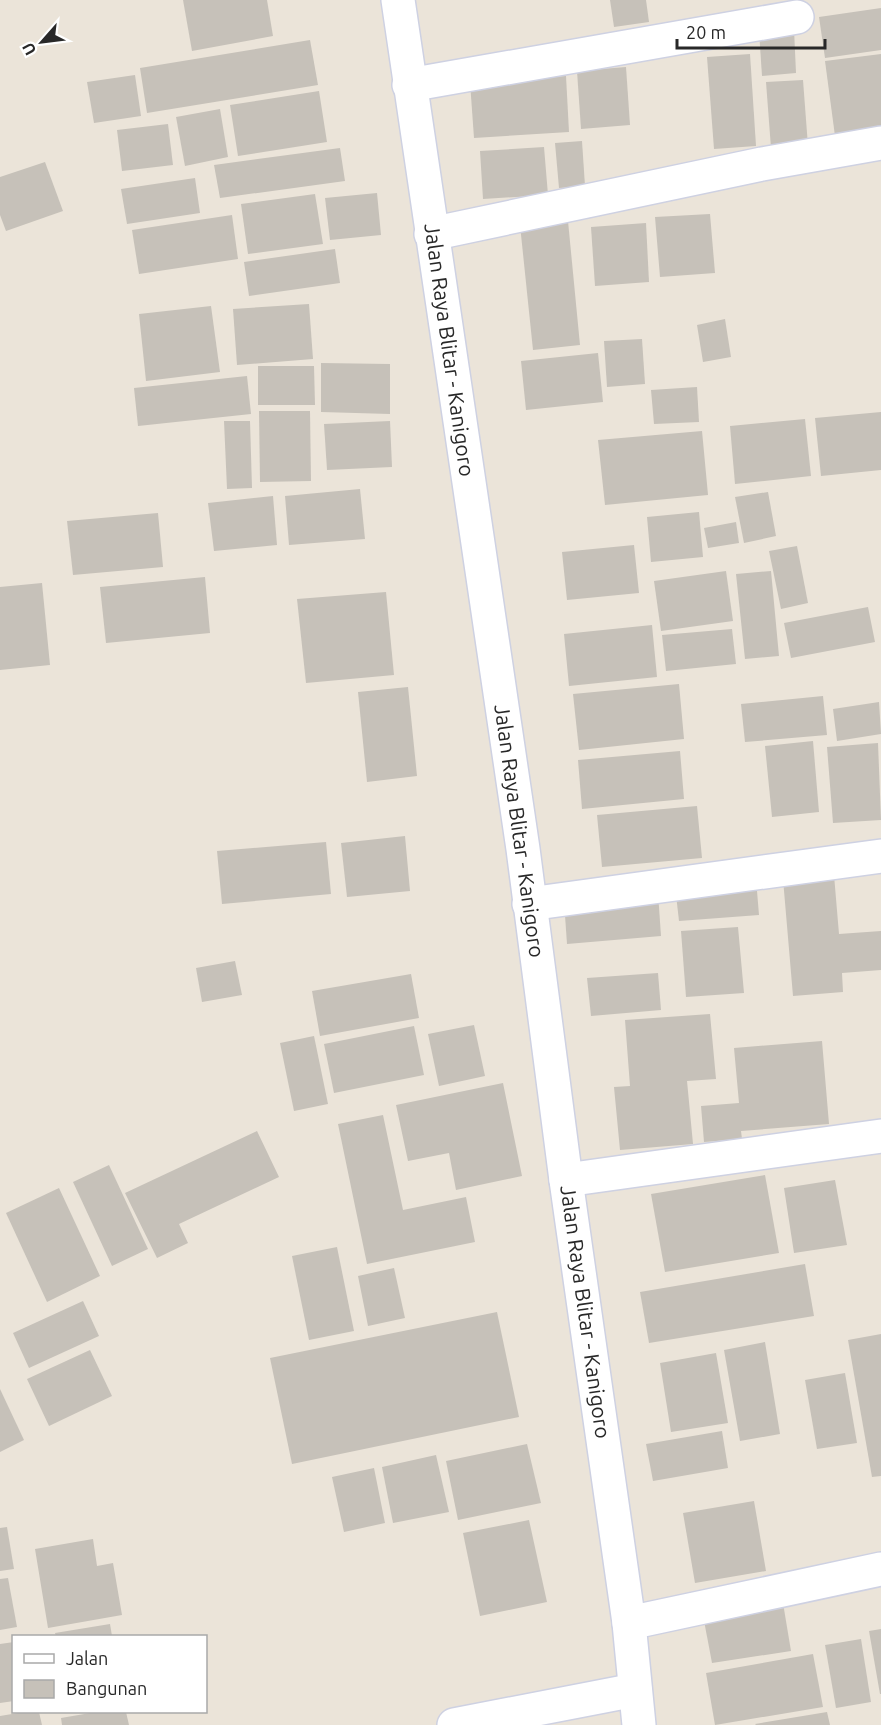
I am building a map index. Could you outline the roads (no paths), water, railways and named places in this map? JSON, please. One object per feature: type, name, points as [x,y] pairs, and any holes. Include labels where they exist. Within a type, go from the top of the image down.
[{"type":"street","name":"Jalan Raya Blitar - Kanigoro","points":[[398,0],[529,904],[629,1623],[639,1725]]},
{"type":"street","points":[[409,85],[797,17]]},
{"type":"street","points":[[431,234],[762,164],[881,143]]},
{"type":"street","points":[[529,904],[881,856]]},
{"type":"street","points":[[566,1180],[881,1136]]},
{"type":"street","points":[[629,1623],[881,1569]]},
{"type":"street","points":[[454,1725],[634,1676]]}]
